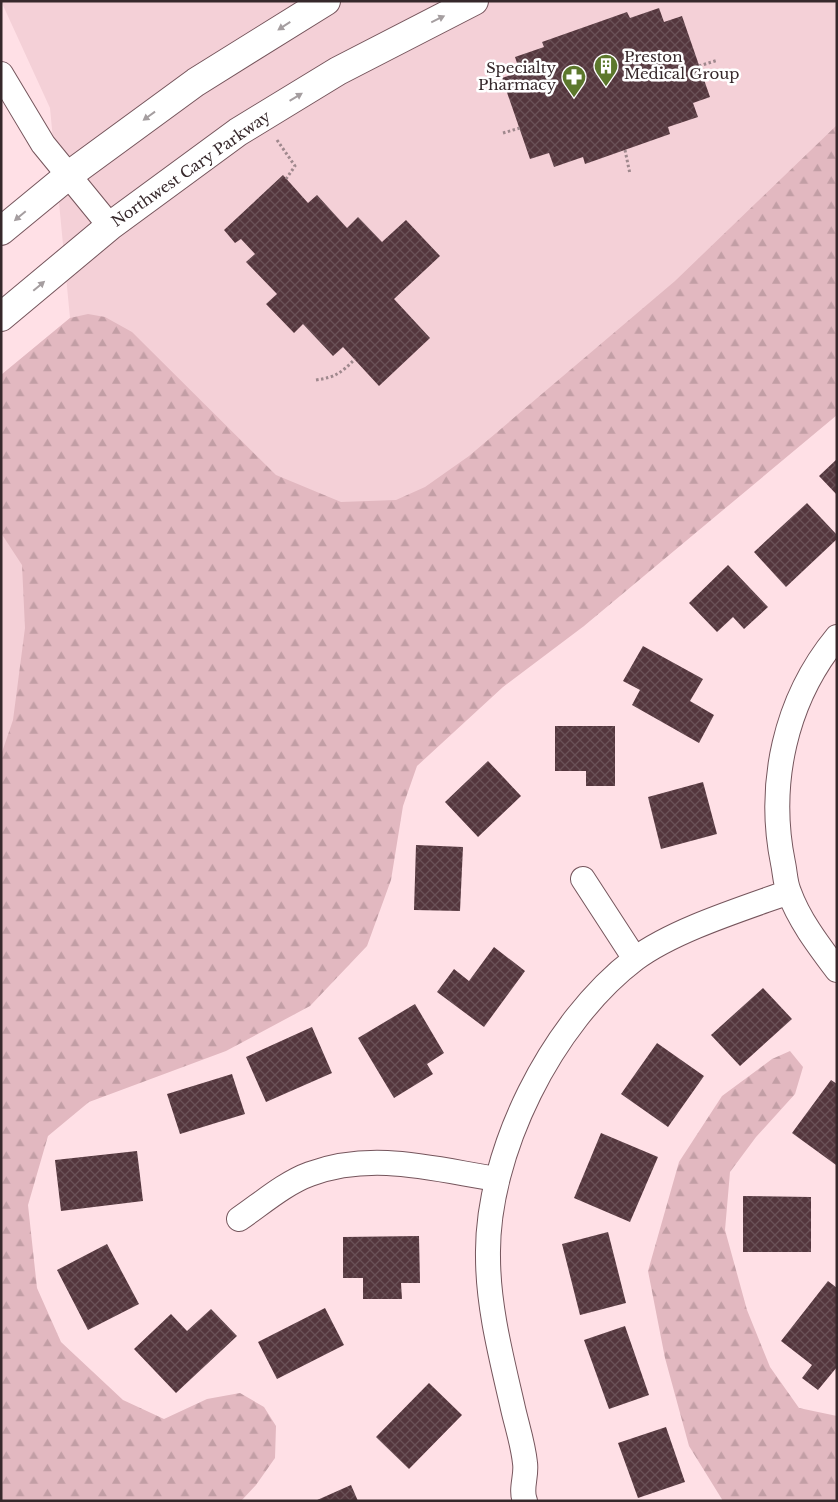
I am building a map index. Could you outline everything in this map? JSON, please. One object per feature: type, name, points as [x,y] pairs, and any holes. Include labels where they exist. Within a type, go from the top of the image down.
[{"type":"main road","points":[[1,231],[69,175],[196,82],[326,1]]},
{"type":"main road","name":"Northwest Cary Parkway","points":[[1,318],[110,226],[238,132],[338,71],[474,1]]},
{"type":"street","points":[[1,74],[44,144],[110,226]]},
{"type":"street","points":[[837,638],[813,669],[803,688],[790,723],[781,762],[777,799],[778,838],[789,892],[808,928],[837,970]]},
{"type":"street","points":[[583,879],[635,959]]},
{"type":"street","points":[[525,1501],[523,1495],[525,1464],[492,1305],[488,1257],[496,1180],[521,1109],[542,1069],[564,1037],[594,999],[635,959],[666,942],[718,918],[789,892]]},
{"type":"street","points":[[239,1219],[280,1190],[309,1174],[348,1164],[389,1162],[496,1180]]},
{"type":"path","points":[[700,66],[718,60]]},
{"type":"path","points":[[503,133],[520,128]]},
{"type":"path","points":[[277,140],[295,166],[286,179]]},
{"type":"path","points":[[625,150],[630,174]]},
{"type":"path","points":[[316,380],[332,377],[355,359]]},
{"type":"shaded area","points":[[1,1],[837,1],[837,350],[1,1043],[1,375],[70,318],[50,108]]},
{"type":"green space","points":[[837,125],[837,415],[584,626],[503,687],[417,766],[403,806],[391,880],[367,946],[310,1006],[226,1051],[89,1102],[48,1136],[28,1205],[37,1288],[61,1342],[123,1400],[164,1419],[207,1399],[240,1393],[264,1407],[276,1426],[275,1458],[256,1485],[241,1501],[1,1501],[1,755],[13,720],[25,628],[22,565],[1,533],[1,375],[70,318],[88,314],[105,317],[132,332],[276,475],[341,502],[396,500],[425,487],[469,456],[675,281]]},
{"type":"green space","points":[[790,1051],[803,1067],[795,1094],[756,1137],[730,1172],[725,1230],[747,1310],[770,1367],[799,1408],[837,1416],[837,1501],[723,1501],[689,1446],[665,1358],[648,1271],[679,1162],[722,1096],[772,1059]]},
{"type":"building","name":"Preston Medical Group","points":[[659,8],[664,22],[682,16],[710,97],[693,103],[698,117],[668,127],[670,134],[585,164],[583,157],[554,167],[549,153],[530,159],[502,78],[520,72],[515,57],[544,47],[542,42],[627,12],[630,18]]},
{"type":"building","points":[[283,175],[308,203],[317,195],[347,228],[358,217],[382,242],[406,220],[440,256],[394,299],[430,338],[379,386],[343,347],[333,356],[303,324],[294,333],[266,304],[277,294],[246,262],[255,254],[241,239],[235,243],[224,230]]},
{"type":"building","points":[[837,459],[837,495],[819,476]]},
{"type":"building","points":[[807,503],[837,535],[837,539],[786,587],[754,552]]},
{"type":"building","points":[[728,565],[768,607],[744,629],[733,617],[717,632],[689,603]]},
{"type":"building","points":[[643,646],[703,679],[690,701],[714,715],[699,743],[632,705],[640,690],[623,681]]},
{"type":"building","points":[[555,726],[615,726],[615,786],[586,786],[586,771],[555,771]]},
{"type":"building","points":[[488,761],[521,796],[478,837],[445,802]]},
{"type":"building","points":[[703,782],[717,834],[661,849],[648,797]]},
{"type":"building","points":[[416,845],[463,847],[460,911],[414,910]]},
{"type":"building","points":[[494,947],[525,971],[484,1027],[437,992],[454,969],[469,981]]},
{"type":"building","points":[[763,988],[792,1019],[740,1066],[711,1035]]},
{"type":"building","points":[[415,1004],[444,1053],[427,1064],[433,1074],[394,1098],[358,1038]]},
{"type":"building","points":[[312,1027],[332,1073],[266,1102],[246,1057]]},
{"type":"building","points":[[657,1043],[704,1076],[668,1127],[621,1094]]},
{"type":"building","points":[[232,1074],[245,1114],[180,1134],[167,1094]]},
{"type":"building","points":[[831,1080],[837,1084],[836,1165],[792,1133]]},
{"type":"building","points":[[601,1133],[658,1157],[630,1222],[574,1198]]},
{"type":"building","points":[[137,1151],[143,1201],[61,1211],[55,1160]]},
{"type":"building","points":[[743,1196],[811,1197],[811,1252],[743,1252]]},
{"type":"building","points":[[608,1232],[626,1303],[580,1315],[562,1244]]},
{"type":"building","points":[[419,1236],[420,1283],[401,1283],[402,1299],[363,1299],[363,1278],[343,1278],[343,1237]]},
{"type":"building","points":[[107,1244],[139,1304],[88,1330],[57,1270]]},
{"type":"building","points":[[828,1281],[837,1288],[837,1367],[818,1390],[802,1378],[812,1365],[781,1341]]},
{"type":"building","points":[[325,1308],[344,1345],[277,1379],[258,1342]]},
{"type":"building","points":[[211,1309],[237,1336],[176,1393],[134,1349],[171,1314],[187,1331]]},
{"type":"building","points":[[625,1326],[649,1395],[609,1409],[584,1340]]},
{"type":"building","points":[[429,1383],[462,1415],[409,1469],[376,1437]]},
{"type":"building","points":[[666,1427],[685,1482],[638,1498],[618,1443]]},
{"type":"building","points":[[351,1485],[358,1501],[315,1501]]},
{"type":"place","name":"Preston Medical Group","points":[[606,87]]},
{"type":"place","name":"Specialty Pharmacy","points":[[574,98]]}]
